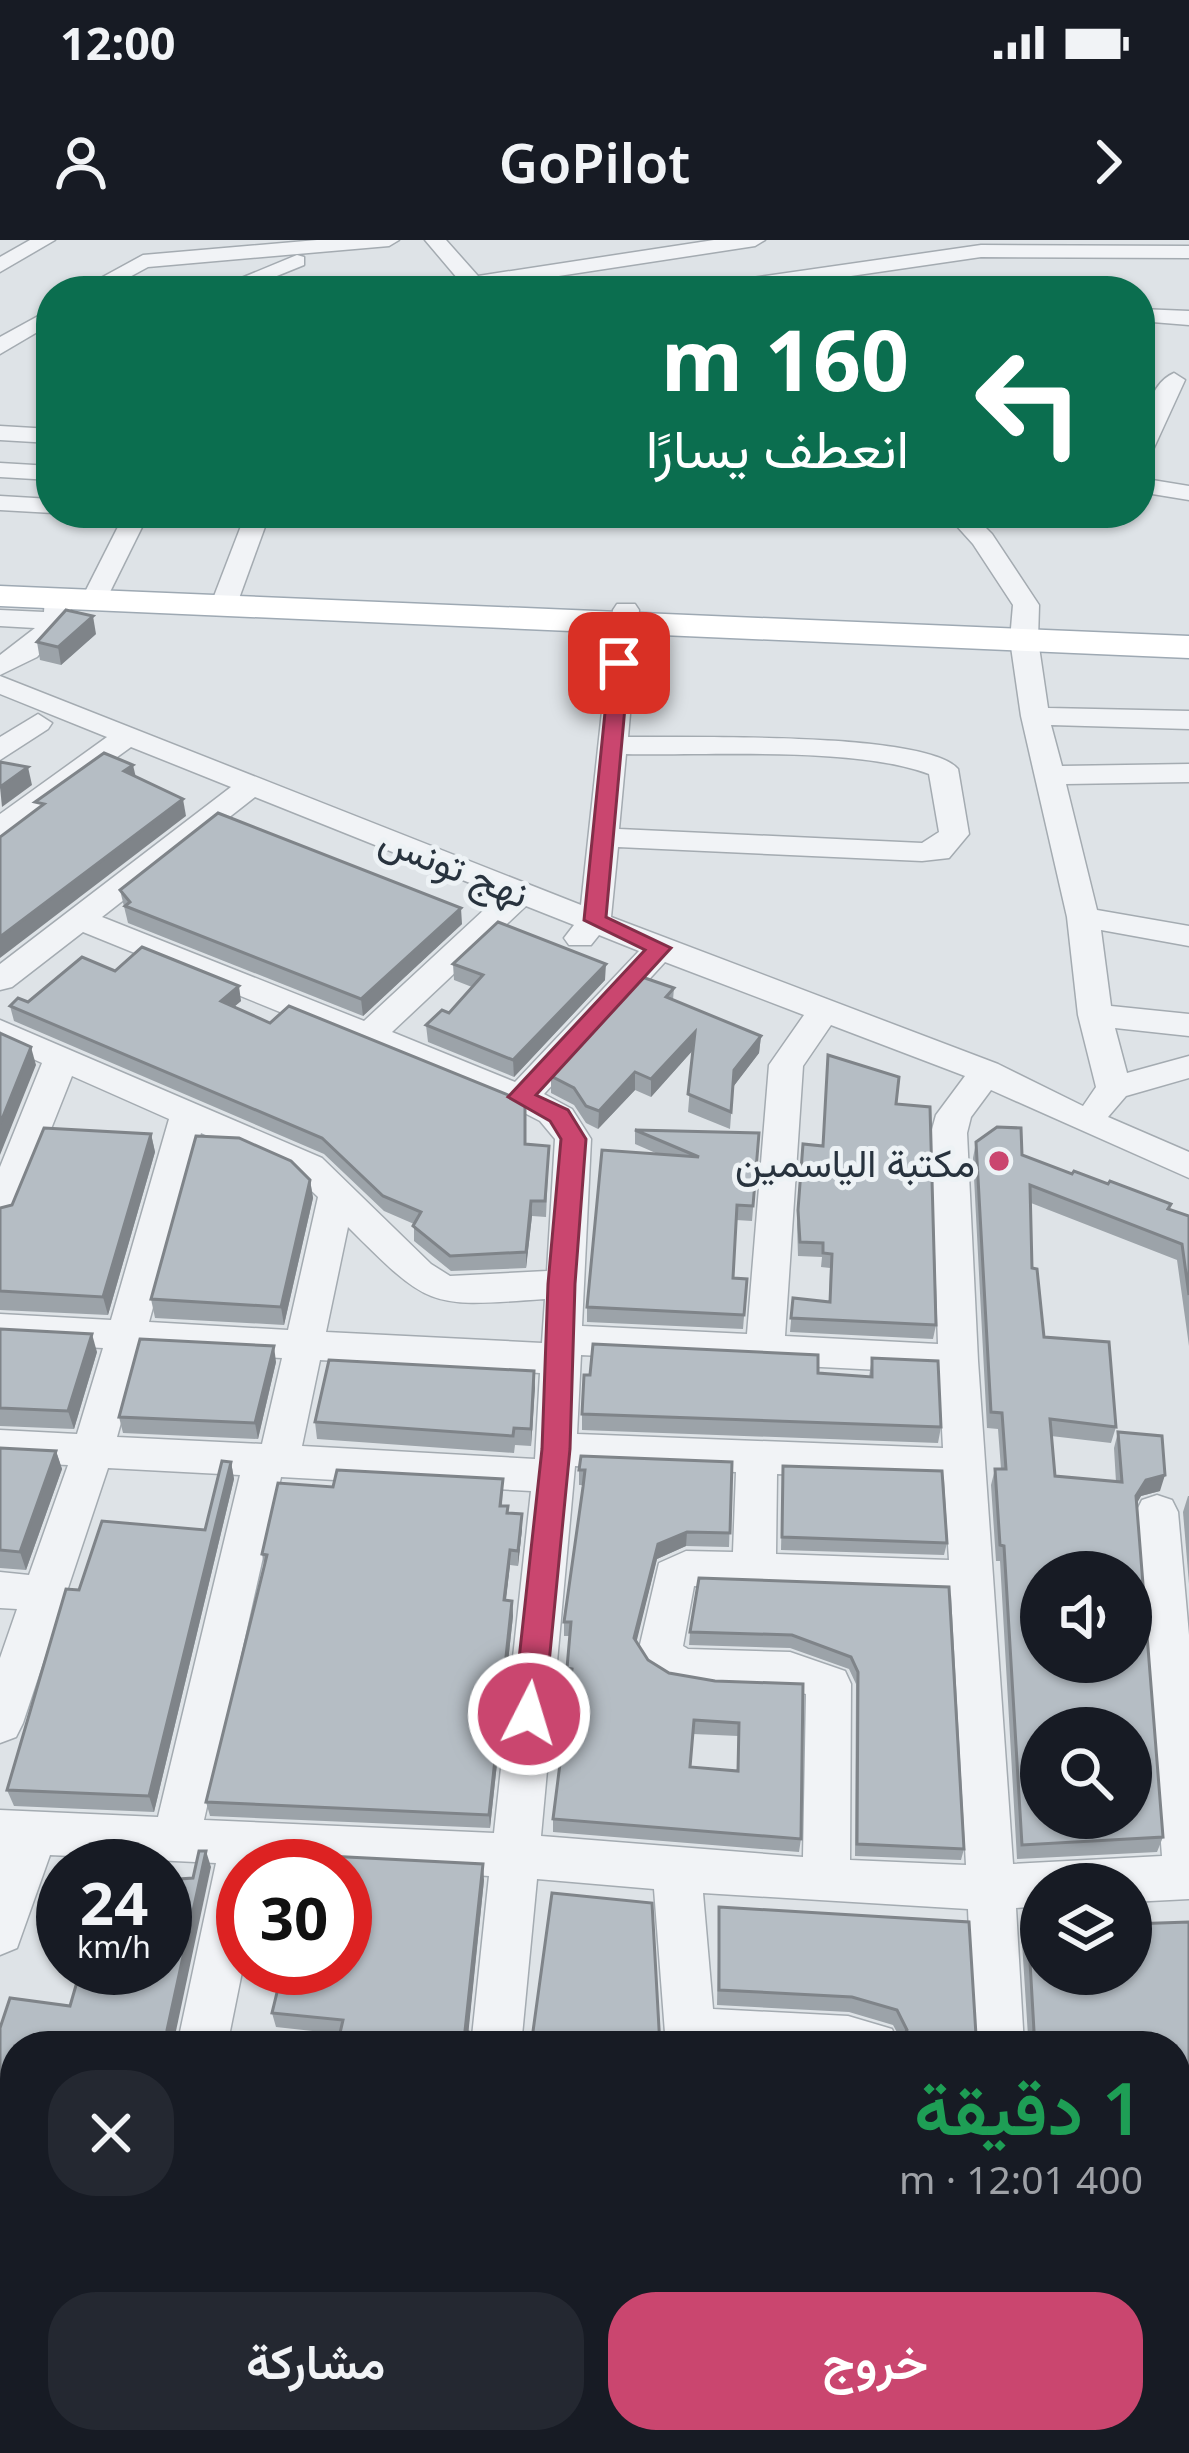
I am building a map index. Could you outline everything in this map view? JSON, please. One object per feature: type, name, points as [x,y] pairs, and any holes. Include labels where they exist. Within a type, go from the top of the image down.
[{"type":"main road","points":[[0,583],[99,592],[1023,634],[1189,647]]},
{"type":"main road","points":[[0,596],[58,609],[99,592]]},
{"type":"main road","points":[[1023,634],[1189,633]]},
{"type":"street","points":[[0,266],[45,240]]},
{"type":"street","points":[[115,276],[142,261],[389,240]]},
{"type":"street","points":[[435,240],[466,276]]},
{"type":"street","points":[[582,240],[610,262]]},
{"type":"street","points":[[501,276],[708,243],[755,240]]},
{"type":"street","points":[[903,240],[925,258]]},
{"type":"street","points":[[708,243],[743,276]]},
{"type":"street","points":[[259,276],[342,246]]},
{"type":"street","points":[[805,276],[925,258],[1066,248],[1189,252]]},
{"type":"street","points":[[255,252],[279,268]]},
{"type":"street","points":[[1155,316],[1189,318]]},
{"type":"street","points":[[0,347],[36,324]]},
{"type":"street","points":[[1155,420],[1182,381]]},
{"type":"street","points":[[0,433],[36,432]]},
{"type":"street","points":[[0,470],[36,472]]},
{"type":"street","points":[[1155,487],[1189,493]]},
{"type":"street","points":[[0,503],[36,505]]},
{"type":"street","points":[[99,592],[130,528]]},
{"type":"street","points":[[227,598],[252,528]]},
{"type":"street","points":[[970,528],[1013,580],[1026,604],[1023,634],[1035,716],[1082,917],[1095,1015],[1114,1088]]},
{"type":"street","points":[[0,618],[58,609]]},
{"type":"street","points":[[0,667],[27,652],[58,609]]},
{"type":"street","points":[[587,929],[604,837],[625,616]]},
{"type":"street","name":"نهج تونس","points":[[0,684],[118,742],[977,1082],[1041,1102],[1189,1166]]},
{"type":"street","name":"نهج تونس","points":[[0,708],[118,742]]},
{"type":"street","points":[[1035,716],[1189,720]]},
{"type":"street","points":[[0,751],[38,722]]},
{"type":"street","points":[[0,828],[118,742]]},
{"type":"street","points":[[604,837],[922,852],[938,851],[954,834],[943,769],[932,761],[880,754],[611,745]]},
{"type":"street","points":[[1051,775],[1189,773]]},
{"type":"street","points":[[0,980],[243,792]]},
{"type":"street","points":[[366,1038],[513,900]]},
{"type":"street","points":[[1082,917],[1189,936]]},
{"type":"street","points":[[80,920],[520,1097],[560,1116],[573,1139],[554,1462],[498,2031]]},
{"type":"street","points":[[520,1097],[652,955]]},
{"type":"street","points":[[1095,1015],[1189,1024]]},
{"type":"street","points":[[765,1350],[786,1065],[816,1018]]},
{"type":"street","points":[[0,1031],[309,1167],[418,1274],[440,1287],[458,1292],[562,1284]]},
{"type":"street","points":[[0,1212],[62,1059]]},
{"type":"street","points":[[1089,1122],[1114,1088],[1189,1067]]},
{"type":"street","points":[[977,1082],[949,1133],[954,1359],[967,1465],[968,1578],[998,2031]]},
{"type":"street","points":[[0,1719],[93,1451],[188,1114]]},
{"type":"street","points":[[0,1932],[17,1831],[176,1839],[304,1345],[337,1198]]},
{"type":"street","points":[[0,1328],[304,1345],[765,1350],[954,1359]]},
{"type":"street","points":[[0,1446],[271,1461],[554,1462],[757,1456],[967,1465]]},
{"type":"street","points":[[754,1569],[757,1456]]},
{"type":"street","points":[[1152,1879],[1188,1877],[1157,1512]]},
{"type":"street","points":[[826,1882],[829,1684],[806,1674],[685,1668],[660,1653],[670,1586],[678,1571],[754,1569],[968,1578]]},
{"type":"street","points":[[0,1590],[44,1594]]},
{"type":"street","points":[[372,1849],[826,1882],[1020,1886]]},
{"type":"street","points":[[677,1872],[689,2031]]},
{"type":"street","points":[[205,2031],[216,1978]]},
{"type":"building","points":[[66,610],[93,616],[58,647],[37,642]]},
{"type":"building","points":[[104,753],[133,765],[124,771],[183,799],[0,937],[0,837],[44,804],[35,802]]},
{"type":"building","points":[[0,762],[28,767],[0,787]]},
{"type":"building","points":[[218,813],[461,908],[361,999],[125,906],[130,902],[120,890]]},
{"type":"building","points":[[498,922],[606,964],[513,1060],[426,1025],[442,1010],[449,1013],[483,975],[453,964]]},
{"type":"building","points":[[142,947],[239,986],[221,1001],[270,1023],[289,1006],[525,1103],[525,1144],[549,1146],[545,1201],[531,1201],[526,1252],[450,1256],[413,1226],[421,1212],[383,1196],[322,1138],[10,1006],[18,998],[28,1002],[82,957],[115,971]]},
{"type":"building","points":[[642,977],[674,988],[666,997],[761,1036],[734,1070],[731,1112],[688,1094],[695,1032],[651,1079],[635,1072],[599,1111],[586,1106],[574,1088],[551,1076]]},
{"type":"building","points":[[0,1033],[31,1047],[0,1124]]},
{"type":"building","points":[[828,1055],[899,1077],[896,1104],[930,1107],[936,1325],[791,1318],[793,1298],[830,1302],[832,1254],[823,1253],[823,1243],[800,1242],[798,1210],[803,1144],[823,1146]]},
{"type":"building","points":[[997,1127],[1021,1128],[1022,1155],[1072,1174],[1110,1181],[1171,1204],[1168,1209],[1189,1216],[1189,1295],[1182,1244],[1030,1185],[1032,1268],[1037,1269],[1044,1337],[1109,1342],[1116,1427],[1050,1419],[1055,1476],[1122,1482],[1118,1432],[1162,1436],[1165,1475],[1146,1480],[1136,1496],[1140,1551],[1020,1551],[1020,1683],[1151,1683],[1163,1837],[1152,1838],[1152,1707],[1020,1707],[1020,1812],[995,1469],[1006,1469],[1002,1413],[991,1412],[976,1142]]},
{"type":"building","points":[[44,1128],[151,1134],[103,1297],[0,1291],[0,1208],[12,1205]]},
{"type":"building","points":[[635,1130],[759,1133],[753,1206],[737,1205],[733,1278],[747,1279],[744,1315],[587,1307],[602,1150],[699,1157]]},
{"type":"building","points":[[196,1136],[239,1138],[291,1161],[310,1180],[281,1307],[151,1299]]},
{"type":"building","points":[[0,1329],[92,1334],[68,1411],[0,1408]]},
{"type":"building","points":[[140,1339],[274,1346],[255,1423],[119,1417]]},
{"type":"building","points":[[593,1344],[818,1355],[818,1373],[872,1377],[872,1358],[938,1361],[941,1427],[582,1414],[584,1375],[590,1375]]},
{"type":"building","points":[[329,1360],[534,1371],[531,1429],[514,1428],[513,1436],[315,1422]]},
{"type":"building","points":[[0,1448],[56,1451],[20,1552],[0,1550]]},
{"type":"building","points":[[581,1456],[732,1462],[730,1533],[687,1532],[658,1544],[634,1638],[648,1660],[669,1673],[715,1681],[803,1684],[801,1839],[553,1819],[572,1669],[567,1668],[571,1622],[564,1622],[585,1470],[579,1470]],"holes":[[[694,1720],[739,1723],[738,1771],[690,1767]]]},
{"type":"building","points":[[222,1461],[231,1462],[149,1796],[7,1790],[66,1589],[79,1590],[102,1521],[205,1530]]},
{"type":"building","points":[[783,1466],[942,1471],[947,1543],[782,1537]]},
{"type":"building","points":[[337,1470],[503,1479],[500,1506],[508,1506],[507,1513],[522,1514],[518,1551],[510,1550],[504,1600],[512,1601],[489,1815],[206,1802],[267,1555],[262,1554],[278,1483],[333,1487]]},
{"type":"building","points":[[699,1578],[949,1587],[964,1849],[857,1844],[858,1672],[851,1657],[792,1635],[690,1632]]},
{"type":"building","points":[[1022,1839],[1128,1839],[1022,1845]]},
{"type":"building","points":[[199,1851],[206,1851],[192,1915],[192,1878]]},
{"type":"building","points":[[372,1858],[483,1864],[465,2031],[340,2031],[343,2020],[272,2013],[276,1995],[372,1995]]},
{"type":"building","points":[[552,1893],[652,1903],[659,2031],[533,2031]]},
{"type":"building","points":[[719,1907],[969,1922],[976,2031],[906,2031],[897,2010],[852,1997],[719,1990]]},
{"type":"building","points":[[1189,1922],[1189,2031],[1034,2031],[1032,1995],[1152,1995],[1152,1923]]},
{"type":"building","points":[[73,1995],[175,1995],[168,2031],[0,2031],[10,1998],[70,2006]]},
{"type":"place","name":"مكتبة الياسمين","points":[[999,1161]]},
{"type":"route","points":[[529,1714],[556,1449],[573,1139],[560,1116],[520,1097],[660,948],[595,920],[619,663]]}]
